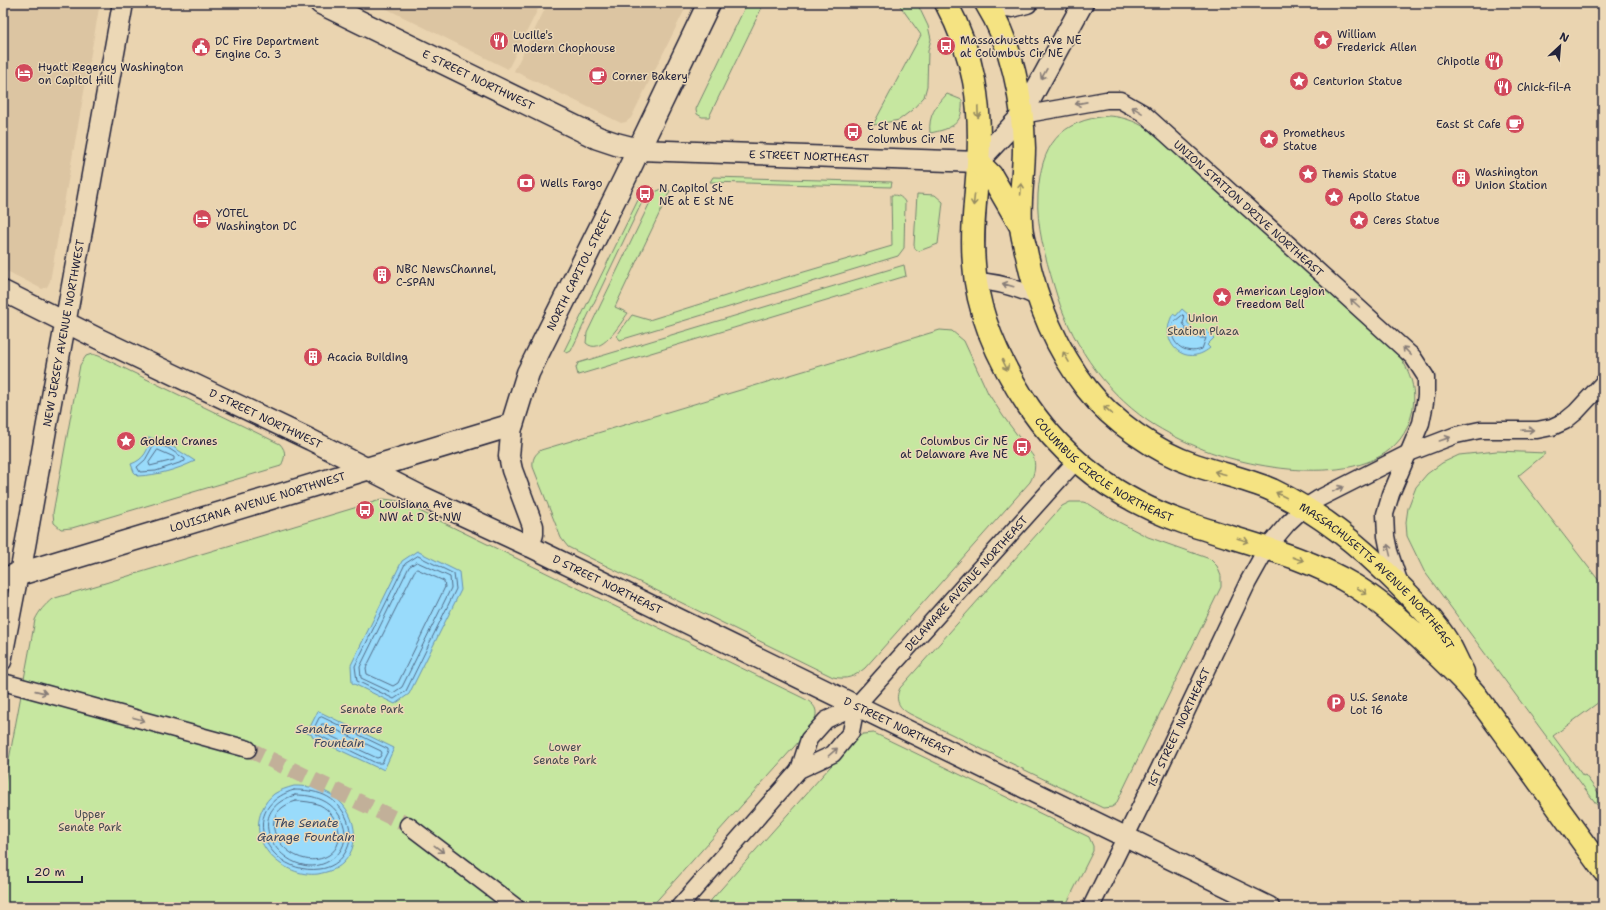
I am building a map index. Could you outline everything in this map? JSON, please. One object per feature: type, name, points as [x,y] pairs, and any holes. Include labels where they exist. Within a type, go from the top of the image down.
[{"type":"main road","name":"E STREET NORTHWEST","points":[[321,3],[598,138],[639,150]]},
{"type":"main road","name":"NORTH CAPITOL STREET","points":[[512,425],[528,373],[639,150],[709,3]]},
{"type":"main road","points":[[946,3],[960,33],[974,74],[978,110],[978,162],[991,175],[1021,228]]},
{"type":"main road","points":[[986,3],[993,14],[1006,45],[1022,115],[1024,149],[1020,206],[1021,228],[1029,267],[1039,298]]},
{"type":"main road","name":"COLUMBUS CIRCLE NORTHEAST","points":[[978,162],[972,230],[976,281],[980,303],[1009,372],[1032,410],[1076,461],[1114,491],[1154,511],[1194,526],[1267,548]]},
{"type":"main road","name":"MASSACHUSETTS AVENUE NORTHEAST","points":[[1039,298],[1058,343],[1068,360],[1087,389],[1115,417],[1155,446],[1173,456],[1192,464],[1257,484],[1304,508],[1324,520],[1347,537],[1421,607],[1448,643],[1472,691]]},
{"type":"main road","name":"LOUISIANA AVENUE NORTHWEST","points":[[11,577],[260,502],[366,468],[512,425]]},
{"type":"main road","name":"MASSACHUSETTS AVENUE NORTHEAST","points":[[1267,548],[1328,572],[1353,585],[1395,615],[1472,691],[1603,870]]},
{"type":"street","name":"NEW JERSEY AVENUE NORTHWEST","points":[[3,662],[11,577],[29,518],[66,322],[123,3]]},
{"type":"street","points":[[986,3],[1012,7],[1027,3]]},
{"type":"street","points":[[978,162],[1022,115],[1083,3]]},
{"type":"street","name":"UNION STATION DRIVE NORTHEAST","points":[[1022,115],[1106,100],[1120,100],[1148,117],[1413,356],[1426,377],[1426,396],[1421,423],[1409,453]]},
{"type":"street","name":"E STREET NORTHEAST","points":[[639,150],[978,162]]},
{"type":"street","points":[[976,281],[1001,283],[1039,298]]},
{"type":"street","name":"D STREET NORTHWEST","points":[[3,291],[311,440],[421,496],[529,546]]},
{"type":"street","points":[[1267,548],[1288,523],[1304,508],[1318,499],[1409,453],[1456,435],[1480,430],[1537,430],[1558,424],[1576,412],[1603,383]]},
{"type":"street","name":"NORTH CAPITOL STREET","points":[[512,425],[508,456],[533,526],[533,534],[529,546]]},
{"type":"street","points":[[1401,587],[1389,551],[1386,536],[1385,514],[1391,494],[1409,453]]},
{"type":"street","name":"DELAWARE AVENUE NORTHEAST","points":[[799,770],[809,739],[826,720],[856,706],[1076,461]]},
{"type":"street","name":"D STREET NORTHEAST","points":[[529,546],[1269,907]]},
{"type":"street","name":"1ST STREET NORTHEAST","points":[[1091,907],[1224,632],[1267,548]]},
{"type":"street","points":[[3,682],[248,748]]},
{"type":"street","name":"DELAWARE AVENUE NORTHEAST","points":[[678,907],[799,770],[833,754],[851,732],[856,706]]},
{"type":"street","points":[[408,825],[516,907]]},
{"type":"shaded area","points":[[3,3],[100,3],[50,281],[47,287],[42,289],[3,269]]},
{"type":"shaded area","points":[[375,3],[541,3],[508,69]]},
{"type":"shaded area","points":[[548,3],[688,3],[631,118],[626,122],[621,123],[514,71]]},
{"type":"green space","points":[[747,3],[764,3],[709,117],[702,117],[697,114],[696,109]]},
{"type":"green space","points":[[898,3],[917,3],[928,26],[931,39],[928,51],[927,86],[924,97],[912,110],[899,120],[873,125],[921,35]]},
{"type":"green space","points":[[947,94],[962,100],[961,115],[955,124],[950,127],[930,133],[930,121],[934,111]]},
{"type":"green space","name":"Union Station Plaza","points":[[1109,116],[1132,121],[1153,133],[1398,354],[1403,361],[1412,382],[1414,397],[1412,413],[1400,439],[1380,456],[1353,466],[1322,470],[1290,469],[1258,465],[1229,458],[1190,444],[1148,421],[1116,394],[1102,378],[1078,344],[1060,306],[1044,252],[1038,218],[1038,194],[1043,162],[1056,138],[1065,130],[1077,123]]},
{"type":"green space","points":[[713,177],[892,182],[891,187],[710,182]]},
{"type":"green space","points":[[664,188],[670,191],[615,307],[628,313],[604,343],[598,346],[592,346],[586,343],[587,333],[655,192]]},
{"type":"green space","points":[[917,194],[935,195],[943,202],[938,244],[919,251],[915,249],[914,245]]},
{"type":"green space","points":[[891,195],[899,196],[905,202],[904,248],[898,256],[620,340],[617,336],[632,315],[649,320],[892,246]]},
{"type":"green space","points":[[640,196],[644,198],[571,351],[567,353],[564,351]]},
{"type":"green space","points":[[904,265],[906,276],[578,375],[576,368],[578,363]]},
{"type":"green space","points":[[940,330],[952,331],[964,341],[988,393],[1033,456],[1035,466],[1034,472],[1030,482],[865,668],[857,674],[846,678],[833,677],[568,547],[561,538],[533,467],[534,457],[541,450]]},
{"type":"green space","points":[[92,354],[99,356],[280,444],[285,455],[281,466],[72,528],[61,529],[54,523],[53,513],[80,365],[86,356]]},
{"type":"green space","points":[[1497,451],[1546,453],[1518,476],[1603,586],[1603,699],[1553,736],[1583,776],[1585,775],[1603,799],[1603,813],[1424,571],[1407,536],[1406,522],[1408,508],[1416,487],[1427,474],[1442,463],[1459,455]]},
{"type":"green space","name":"Senate Park","points":[[384,499],[399,501],[803,698],[815,707],[816,715],[813,724],[651,907],[3,907],[3,792],[35,620],[45,606],[52,599]]},
{"type":"green space","points":[[1070,502],[1083,502],[1089,504],[1111,518],[1148,537],[1210,559],[1217,566],[1221,576],[1221,587],[1116,804],[1112,807],[1103,808],[910,714],[900,706],[897,696],[900,688],[1062,506]]},
{"type":"green space","points":[[874,733],[1089,837],[1093,846],[1093,851],[1065,907],[705,907],[855,739],[863,734]]},
{"type":"water","points":[[1182,309],[1191,317],[1187,322],[1191,327],[1189,334],[1195,330],[1200,334],[1205,329],[1214,338],[1207,345],[1210,348],[1201,354],[1183,354],[1171,343],[1169,324],[1173,314],[1176,316]]},
{"type":"water","points":[[149,437],[170,445],[195,461],[167,472],[138,476],[134,472],[131,464],[139,460],[145,454]]},
{"type":"water","points":[[417,551],[459,572],[461,590],[409,694],[395,704],[352,683],[351,665],[402,561]]},
{"type":"water","name":"Senate Terrace Fountain","points":[[318,711],[394,748],[384,770],[312,737],[312,735],[307,733]]},
{"type":"water","name":"The Senate Garage Fountain","points":[[294,786],[310,787],[326,792],[343,805],[349,814],[353,824],[353,844],[350,854],[343,863],[334,869],[318,874],[305,874],[293,870],[281,864],[271,856],[264,845],[259,834],[259,821],[264,806],[274,794]]},
{"type":"tunnel","points":[[248,749],[408,825]]},
{"type":"place","name":"William Frederick Allen","points":[[1323,40]]},
{"type":"place","name":"Lucille's Modern Chophouse","points":[[499,41]]},
{"type":"place","name":"Massachusetts Ave NE at Columbus Cir NE","points":[[946,46]]},
{"type":"place","name":"DC Fire Department Engine Co. 3","points":[[201,47]]},
{"type":"place","name":"Chipotle","points":[[1494,61]]},
{"type":"place","name":"Hyatt Regency Washington on Capitol Hill","points":[[24,73]]},
{"type":"place","name":"Corner Bakery","points":[[598,76]]},
{"type":"place","name":"Centurion Statue","points":[[1299,81]]},
{"type":"place","name":"Chick-fil-A","points":[[1503,87]]},
{"type":"place","name":"East St Cafe","points":[[1515,124]]},
{"type":"place","name":"E St NE at Columbus Cir NE","points":[[853,132]]},
{"type":"place","name":"Prometheus Statue","points":[[1269,139]]},
{"type":"place","name":"Themis Statue","points":[[1308,174]]},
{"type":"place","name":"Washington Union Station","points":[[1461,178]]},
{"type":"place","name":"Wells Fargo","points":[[526,183]]},
{"type":"place","name":"N Capitol St NE at E St NE","points":[[645,194]]},
{"type":"place","name":"Apollo Statue","points":[[1334,197]]},
{"type":"place","name":"YOTEL Washington DC","points":[[202,219]]},
{"type":"place","name":"Ceres Statue","points":[[1359,220]]},
{"type":"place","name":"NBC NewsChannel, C-SPAN","points":[[382,275]]},
{"type":"place","name":"American Legion Freedom Bell","points":[[1222,297]]},
{"type":"place","name":"Acacia Building","points":[[313,357]]},
{"type":"place","name":"Golden Cranes","points":[[126,441]]},
{"type":"place","name":"Columbus Cir NE at Delaware Ave NE","points":[[1022,447]]},
{"type":"place","name":"Louisiana Ave NW at D St NW","points":[[365,510]]},
{"type":"place","name":"U.S. Senate Lot 16","points":[[1336,703]]},
{"type":"park label","name":"Lower Senate Park","points":[[565,753]]},
{"type":"park label","name":"Upper Senate Park","points":[[90,820]]}]
